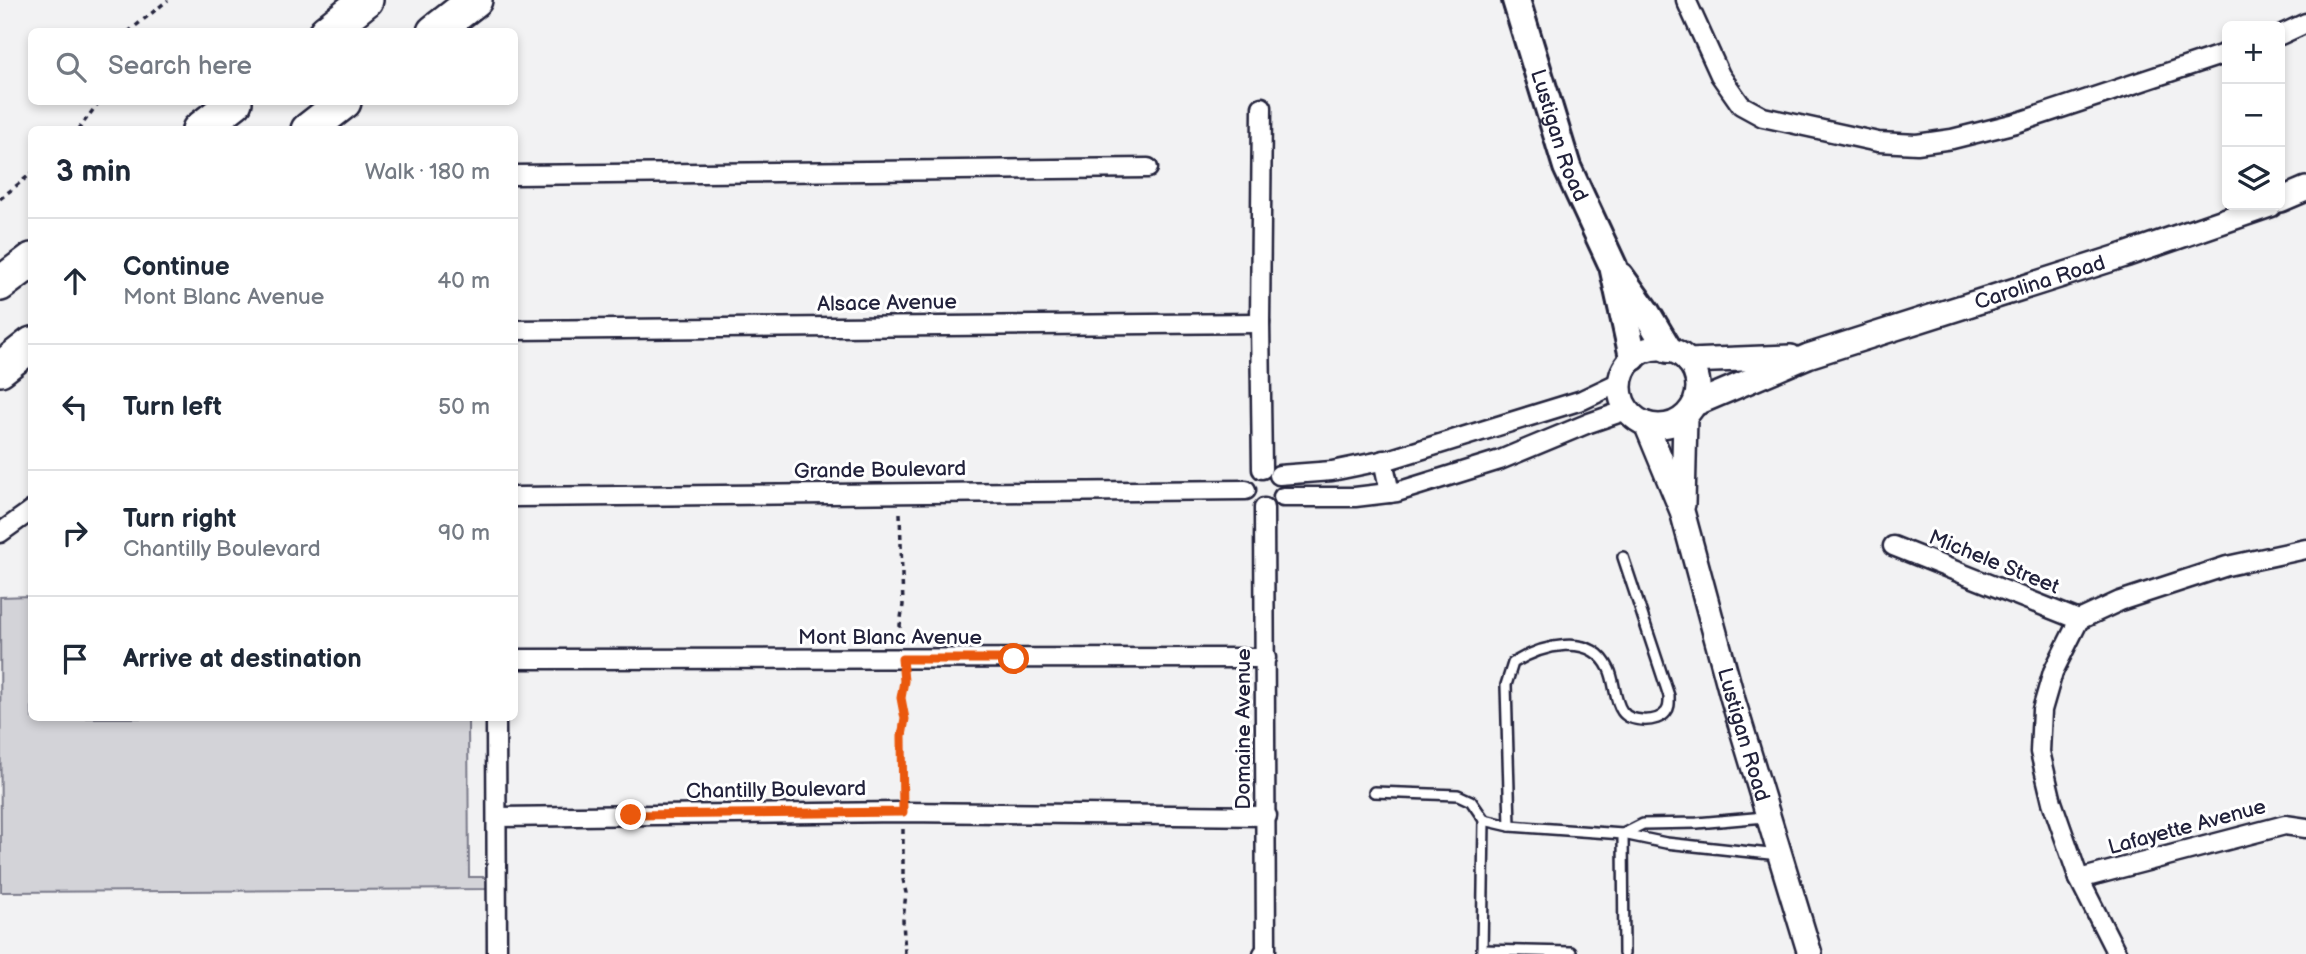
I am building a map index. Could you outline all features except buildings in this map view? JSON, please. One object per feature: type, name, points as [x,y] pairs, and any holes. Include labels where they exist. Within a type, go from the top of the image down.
[{"type":"highway","points":[[331,28],[366,0]]},
{"type":"highway","points":[[439,28],[475,0]]},
{"type":"highway","points":[[204,126],[231,105]]},
{"type":"highway","points":[[313,126],[340,105]]},
{"type":"highway","points":[[0,284],[28,263]]},
{"type":"highway","points":[[0,369],[28,347]]},
{"type":"main road","name":"Lustigan Road","points":[[1516,0],[1567,167],[1613,266],[1678,355]]},
{"type":"main road","name":"Lustigan Road","points":[[1613,266],[1633,357]]},
{"type":"street","points":[[1686,0],[1720,75],[1741,105],[1763,117],[1878,142],[1917,144],[1952,139],[2016,123],[2222,55]]},
{"type":"street","points":[[2285,33],[2306,23]]},
{"type":"street","points":[[1262,107],[1260,323],[1271,472],[1284,485],[1283,497]]},
{"type":"street","points":[[518,175],[1148,168]]},
{"type":"street","points":[[2285,198],[2306,189]]},
{"type":"street","name":"Carolina Road","points":[[1690,410],[1808,356],[2125,255],[2256,210]]},
{"type":"street","name":"Alsace Avenue","points":[[518,330],[1260,323]]},
{"type":"street","points":[[1656,348],[1678,355],[1695,370],[1698,382],[1690,410],[1667,426],[1646,424],[1627,410],[1620,392],[1620,382],[1624,368],[1633,357],[1656,348]]},
{"type":"street","name":"Carolina Road","points":[[1678,355],[1808,356]]},
{"type":"street","points":[[1620,382],[1582,400],[1383,460],[1332,471],[1253,473],[1247,481],[1246,490],[1250,501],[1264,508],[1272,507],[1283,497],[1355,497],[1390,493],[1452,476],[1627,410]]},
{"type":"street","name":"Lustigan Road","points":[[1682,511],[1690,410]]},
{"type":"street","name":"Lustigan Road","points":[[1646,424],[1682,511],[1733,701],[1810,954]]},
{"type":"street","points":[[1442,444],[1452,476]]},
{"type":"street","points":[[1383,460],[1390,493]]},
{"type":"street","name":"Grande Boulevard","points":[[518,497],[1246,490]]},
{"type":"street","name":"Domaine Avenue","points":[[1264,508],[1264,952]]},
{"type":"street","points":[[0,533],[28,513]]},
{"type":"street","name":"Michele Street","points":[[1893,546],[2079,620]]},
{"type":"street","points":[[2116,954],[2079,879],[2052,802],[2040,752],[2042,710],[2053,672],[2079,620],[2120,601],[2227,566],[2306,550]]},
{"type":"street","name":"Mont Blanc Avenue","points":[[518,659],[1266,658]]},
{"type":"street","points":[[496,721],[497,954]]},
{"type":"street","name":"Chantilly Boulevard","points":[[497,817],[903,812],[1266,816]]},
{"type":"street","name":"Lafayette Avenue","points":[[2079,879],[2285,824],[2306,828]]},
{"type":"lane","points":[[1510,826],[1506,685],[1513,663],[1526,655],[1548,648],[1577,645],[1590,649],[1605,661],[1611,672],[1622,711],[1628,716],[1640,720],[1656,719],[1665,714],[1669,705],[1669,696],[1623,557]]},
{"type":"lane","points":[[1374,792],[1458,795],[1471,801],[1484,820],[1482,952],[1571,952]]},
{"type":"lane","points":[[1623,834],[1643,824],[1697,823],[1769,816]]},
{"type":"lane","points":[[1484,820],[1510,826],[1623,834],[1666,843],[1780,856]]},
{"type":"lane","points":[[1623,834],[1623,954]]},
{"type":"path","points":[[133,28],[167,0]]},
{"type":"path","points":[[81,126],[97,105]]},
{"type":"path","points":[[0,199],[28,176]]},
{"type":"path","points":[[901,493],[903,606],[900,625],[904,681],[901,698],[905,719],[902,736],[905,954]]},
{"type":"shaded area","points":[[28,596],[28,721],[468,721],[469,877],[489,877],[489,889],[1,892],[0,597]]},
{"type":"route","points":[[631,815],[903,812],[902,736],[905,719],[901,703],[904,681],[902,659],[1014,659]]}]
